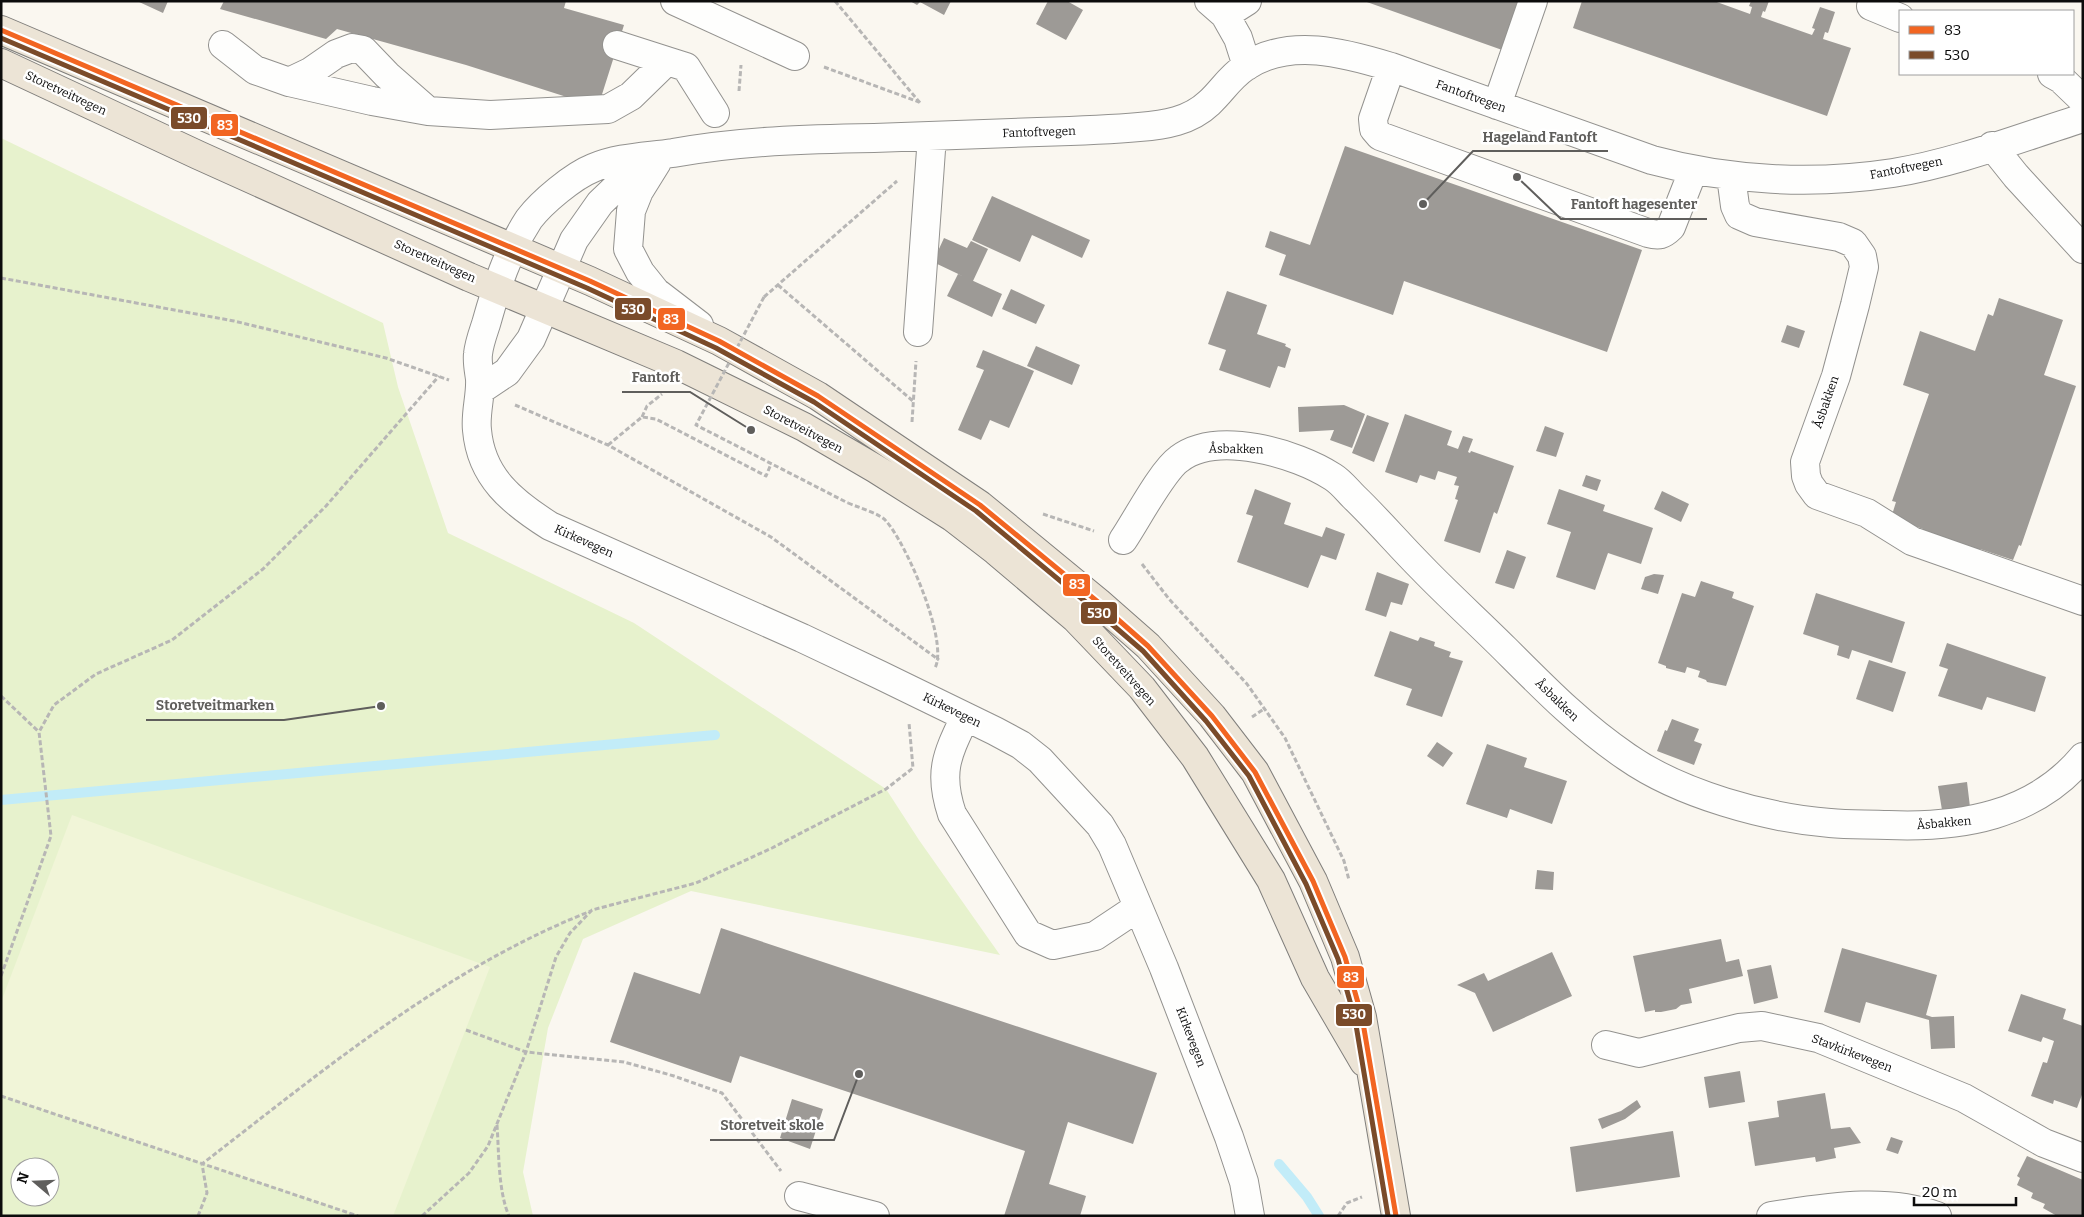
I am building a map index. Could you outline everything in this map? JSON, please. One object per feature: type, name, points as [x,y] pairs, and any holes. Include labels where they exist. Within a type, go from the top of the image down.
[{"type":"main road","name":"Storetveitvegen","points":[[1,30],[590,281],[719,341],[818,396],[980,505],[1098,602],[1148,646],[1212,716],[1255,772],[1313,881],[1345,957],[1362,1017],[1396,1216]]},
{"type":"main road","name":"Storetveitvegen","points":[[1,63],[207,159],[496,289],[676,364],[804,427],[868,464],[952,517],[996,551],[1075,618],[1142,688],[1195,757],[1271,880],[1315,978],[1372,1076]]},
{"type":"street","points":[[675,1],[794,56]]},
{"type":"street","points":[[1497,105],[1533,1]]},
{"type":"street","points":[[1227,6],[1247,66]]},
{"type":"street","points":[[1871,6],[1899,18]]},
{"type":"street","points":[[223,45],[254,70],[289,82],[372,101],[428,111],[490,115],[608,109],[631,96],[667,61]]},
{"type":"street","points":[[617,45],[686,67],[715,113]]},
{"type":"street","points":[[289,82],[310,72],[336,54],[352,48],[363,50],[387,75],[428,111]]},
{"type":"street","name":"Fantoftvegen","points":[[513,248],[530,219],[539,208],[572,180],[591,168],[623,158],[779,140],[932,136],[1140,127],[1177,122],[1193,115],[1210,102],[1226,83],[1247,66],[1273,54],[1301,50],[1322,50],[1356,56],[1391,66],[1596,142],[1693,171],[1731,176],[1780,179],[1839,178],[1894,173],[1942,161],[2083,118]]},
{"type":"street","points":[[1391,66],[1374,119],[1374,129],[1380,136],[1648,233],[1664,234],[1671,226],[1693,171]]},
{"type":"street","points":[[2054,75],[2061,79],[2083,100]]},
{"type":"street","points":[[918,332],[932,136]]},
{"type":"street","points":[[1992,146],[2031,193],[2083,250]]},
{"type":"street","points":[[662,155],[639,191],[631,211],[628,249],[640,272],[656,292],[719,341]]},
{"type":"street","name":"Fantoftvegen","points":[[561,269],[574,240],[600,203],[625,179],[662,155]]},
{"type":"street","name":"Åsbakken","points":[[1731,176],[1735,206],[1739,215],[1755,222],[1840,237],[1853,243],[1862,256],[1864,267],[1853,314],[1836,376],[1806,462],[1806,476],[1817,495],[1867,513],[1912,541],[2083,601]]},
{"type":"street","name":"Kirkevegen","points":[[513,248],[496,289],[478,354],[480,390],[476,427],[480,453],[489,472],[506,494],[526,511],[550,526],[802,638],[1021,745],[1040,760],[1100,826],[1112,845],[1164,968],[1229,1137],[1244,1182],[1250,1216]]},
{"type":"street","points":[[480,390],[506,372],[531,339],[561,269]]},
{"type":"street","name":"Åsbakken","points":[[1123,540],[1167,472],[1178,459],[1198,449],[1229,446],[1258,447],[1282,453],[1334,478],[1422,568],[1563,707],[1592,733],[1630,760],[1667,780],[1716,799],[1766,812],[1828,823],[1916,826],[1980,820],[2010,809],[2054,784],[2083,757]]},
{"type":"street","points":[[965,717],[950,747],[946,765],[945,794],[952,814],[1028,934],[1052,945],[1095,936],[1138,908]]},
{"type":"street","name":"Stavkirkevegen","points":[[1606,1046],[1639,1053],[1739,1028],[1762,1026],[1818,1038],[1964,1098],[2044,1143],[2083,1158]]},
{"type":"street","points":[[799,1196],[875,1216]]},
{"type":"street","points":[[1771,1216],[1856,1205],[1923,1211],[1937,1216]]},
{"type":"path","points":[[834,1],[920,102],[932,136]]},
{"type":"path","points":[[739,96],[742,32]]},
{"type":"path","points":[[794,56],[920,102]]},
{"type":"path","points":[[202,1164],[365,1038],[480,965],[561,923],[592,910],[696,884],[886,790],[913,768],[909,722],[939,660],[935,626],[923,590],[906,554],[886,520],[848,503],[696,425],[764,297],[902,177],[929,172]]},
{"type":"path","points":[[1,278],[234,321],[386,358],[480,390],[608,445],[771,537],[939,660]]},
{"type":"path","points":[[778,284],[914,402]]},
{"type":"path","points":[[912,429],[918,332]]},
{"type":"path","points":[[1,976],[51,836],[39,732],[54,705],[96,674],[172,640],[263,569],[326,506],[439,376]]},
{"type":"path","points":[[608,445],[642,417],[647,406],[666,391]]},
{"type":"path","points":[[642,417],[656,420],[766,476],[771,464]]},
{"type":"path","points":[[1,696],[39,732]]},
{"type":"path","points":[[1252,717],[1264,709]]},
{"type":"path","points":[[422,1216],[469,1173],[488,1146],[526,1052],[556,957],[570,933],[592,910]]},
{"type":"path","points":[[466,1030],[526,1052],[624,1062],[674,1076],[722,1093],[799,1196]]},
{"type":"path","points":[[1,1096],[358,1216]]},
{"type":"path","points":[[496,1124],[505,1208],[509,1216]]},
{"type":"path","points":[[198,1216],[207,1194],[202,1164]]},
{"type":"path","points":[[1338,1216],[1347,1203],[1362,1197]]},
{"type":"green space","points":[[1,138],[383,323],[398,387],[448,533],[634,623],[886,789],[919,840],[1000,955],[691,891],[583,939],[548,1028],[523,1172],[533,1216],[1,1216]]},
{"type":"green space","points":[[72,815],[490,967],[393,1216],[360,1216],[1,1095],[1,1002]]},
{"type":"building","points":[[137,1],[168,1],[163,13]]},
{"type":"building","points":[[224,1],[566,1],[564,8],[624,25],[598,107],[466,65],[337,29],[326,39],[220,9]]},
{"type":"building","points":[[910,1],[951,1],[944,15],[920,2],[917,5]]},
{"type":"building","points":[[1048,1],[1067,1],[1083,10],[1066,40],[1036,24]]},
{"type":"building","points":[[1364,1],[1522,1],[1505,51]]},
{"type":"building","points":[[1582,1],[1714,1],[1750,14],[1752,7],[1749,6],[1751,1],[1769,1],[1761,17],[1812,35],[1815,29],[1812,28],[1820,7],[1835,12],[1828,33],[1825,32],[1823,39],[1851,48],[1827,116],[1573,28]]},
{"type":"building","points":[[1345,146],[1642,250],[1607,352],[1404,281],[1393,315],[1279,275],[1286,255],[1265,247],[1270,231],[1310,245]]},
{"type":"building","points":[[992,196],[1090,240],[1082,258],[1032,235],[1020,262],[972,240]]},
{"type":"building","points":[[944,238],[967,248],[971,241],[988,249],[973,281],[933,262]]},
{"type":"building","points":[[958,274],[1002,294],[992,317],[947,296]]},
{"type":"building","points":[[1011,289],[1045,305],[1036,324],[1002,309]]},
{"type":"building","points":[[1227,291],[1267,305],[1257,334],[1286,344],[1285,346],[1291,349],[1285,368],[1278,366],[1270,388],[1219,370],[1226,350],[1208,344]]},
{"type":"building","points":[[1999,298],[2063,320],[2044,375],[2076,386],[2021,546],[2019,545],[2013,560],[1980,549],[1976,559],[1919,540],[1923,529],[1891,518],[1896,502],[1892,501],[1929,394],[1903,385],[1920,331],[1975,351],[1988,314],[1993,316]]},
{"type":"building","points":[[1787,325],[1805,331],[1799,348],[1781,342]]},
{"type":"building","points":[[1036,346],[1080,365],[1072,385],[1027,366]]},
{"type":"building","points":[[983,350],[1034,371],[1009,428],[990,420],[981,440],[958,430],[984,370],[976,367]]},
{"type":"building","points":[[1344,405],[1365,414],[1352,448],[1330,440],[1334,430],[1299,432],[1298,407]]},
{"type":"building","points":[[1405,414],[1452,431],[1447,445],[1458,449],[1463,436],[1473,439],[1468,452],[1470,453],[1471,451],[1514,466],[1497,514],[1494,512],[1480,553],[1444,541],[1458,500],[1455,499],[1459,486],[1454,485],[1457,477],[1438,471],[1435,480],[1420,475],[1417,483],[1385,472]]},
{"type":"building","points":[[1367,415],[1389,423],[1374,462],[1352,453]]},
{"type":"building","points":[[1545,426],[1564,433],[1556,457],[1536,451]]},
{"type":"building","points":[[1586,475],[1601,480],[1597,491],[1582,486]]},
{"type":"building","points":[[1255,489],[1291,503],[1284,524],[1322,537],[1326,527],[1345,534],[1336,560],[1321,555],[1308,588],[1237,562],[1253,516],[1246,514]]},
{"type":"building","points":[[1559,489],[1605,505],[1603,511],[1653,528],[1641,564],[1608,553],[1595,590],[1556,577],[1571,532],[1547,524]]},
{"type":"building","points":[[1662,491],[1689,504],[1681,522],[1654,509]]},
{"type":"building","points":[[1507,550],[1526,557],[1514,589],[1495,583]]},
{"type":"building","points":[[1377,572],[1409,584],[1402,605],[1391,602],[1386,617],[1365,610]]},
{"type":"building","points":[[1654,574],[1664,575],[1658,594],[1641,589],[1645,577]]},
{"type":"building","points":[[1701,581],[1734,592],[1732,598],[1754,606],[1726,686],[1707,682],[1698,677],[1700,671],[1687,667],[1685,673],[1666,668],[1666,666],[1658,663],[1682,593],[1695,597]]},
{"type":"building","points":[[1816,593],[1905,622],[1892,663],[1852,650],[1849,659],[1837,655],[1839,646],[1803,634]]},
{"type":"building","points":[[1390,631],[1418,641],[1420,637],[1435,642],[1434,646],[1451,652],[1449,657],[1463,661],[1442,717],[1406,705],[1412,689],[1374,676]]},
{"type":"building","points":[[1947,643],[2046,677],[2035,712],[1987,697],[1982,710],[1938,696],[1948,669],[1939,666]]},
{"type":"building","points":[[1869,660],[1906,672],[1893,712],[1856,699]]},
{"type":"building","points":[[1672,719],[1699,729],[1694,741],[1702,744],[1694,765],[1657,751],[1665,730],[1667,731]]},
{"type":"building","points":[[1437,742],[1453,753],[1443,767],[1427,756]]},
{"type":"building","points":[[1487,744],[1527,758],[1524,767],[1567,781],[1552,824],[1510,809],[1507,818],[1466,804]]},
{"type":"building","points":[[1967,782],[1970,807],[1942,810],[1938,786]]},
{"type":"building","points":[[1537,870],[1554,872],[1553,890],[1535,889]]},
{"type":"building","points":[[721,928],[1157,1073],[1133,1144],[1068,1122],[1049,1184],[1086,1196],[1080,1216],[1004,1216],[1025,1151],[740,1056],[731,1083],[610,1042],[634,972],[700,994]]},
{"type":"building","points":[[1721,939],[1726,962],[1739,959],[1743,976],[1689,989],[1692,1003],[1681,1005],[1676,1009],[1661,1012],[1655,1012],[1655,1010],[1645,1012],[1633,956]]},
{"type":"building","points":[[1842,948],[1937,975],[1926,1015],[1932,1017],[1954,1016],[1955,1048],[1931,1049],[1929,1020],[1866,1002],[1860,1023],[1824,1012]]},
{"type":"building","points":[[1552,952],[1572,996],[1493,1032],[1475,993],[1457,985],[1484,973],[1488,981]]},
{"type":"building","points":[[1771,965],[1778,998],[1754,1004],[1747,970]]},
{"type":"building","points":[[2021,994],[2066,1009],[2063,1019],[2083,1026],[2083,1092],[2077,1108],[2054,1100],[2053,1104],[2031,1096],[2043,1062],[2047,1063],[2054,1041],[2043,1037],[2041,1042],[2008,1031]]},
{"type":"building","points":[[1740,1071],[1745,1102],[1709,1108],[1704,1077]]},
{"type":"building","points":[[1825,1093],[1831,1129],[1850,1127],[1861,1143],[1834,1148],[1836,1158],[1816,1162],[1815,1157],[1755,1166],[1748,1122],[1779,1117],[1777,1101]]},
{"type":"building","points":[[792,1099],[823,1109],[810,1149],[780,1138]]},
{"type":"building","points":[[1637,1100],[1641,1107],[1625,1119],[1602,1129],[1598,1119],[1621,1111]]},
{"type":"building","points":[[1673,1131],[1680,1177],[1576,1192],[1570,1147]]},
{"type":"building","points":[[1891,1137],[1903,1141],[1898,1154],[1886,1150]]},
{"type":"building","points":[[2027,1156],[2083,1180],[2083,1216],[2057,1216],[2043,1208],[2045,1204],[2031,1198],[2033,1193],[2017,1185],[2020,1178],[2017,1176]]},
{"type":"waterway","points":[[1,800],[715,735]]},
{"type":"waterway","points":[[1279,1164],[1307,1197],[1319,1216]]},
{"type":"transit line","name":"83","points":[[1,30],[590,281],[719,341],[818,396],[980,505],[1098,602],[1148,646],[1212,716],[1255,772],[1313,881],[1345,957],[1362,1017],[1396,1216]]},
{"type":"transit line","name":"530","points":[[1,38],[587,288],[716,348],[814,402],[976,511],[1093,608],[1143,651],[1206,721],[1249,776],[1306,884],[1338,959],[1355,1019],[1388,1216]]},
{"type":"place","name":"Fantoft hagesenter","points":[[1517,177]]},
{"type":"place","name":"Hageland Fantoft","points":[[1423,204]]},
{"type":"place","name":"Fantoft","points":[[751,430]]},
{"type":"place","name":"Storetveitmarken","points":[[381,706]]},
{"type":"place","name":"Storetveit skole","points":[[859,1074]]}]
